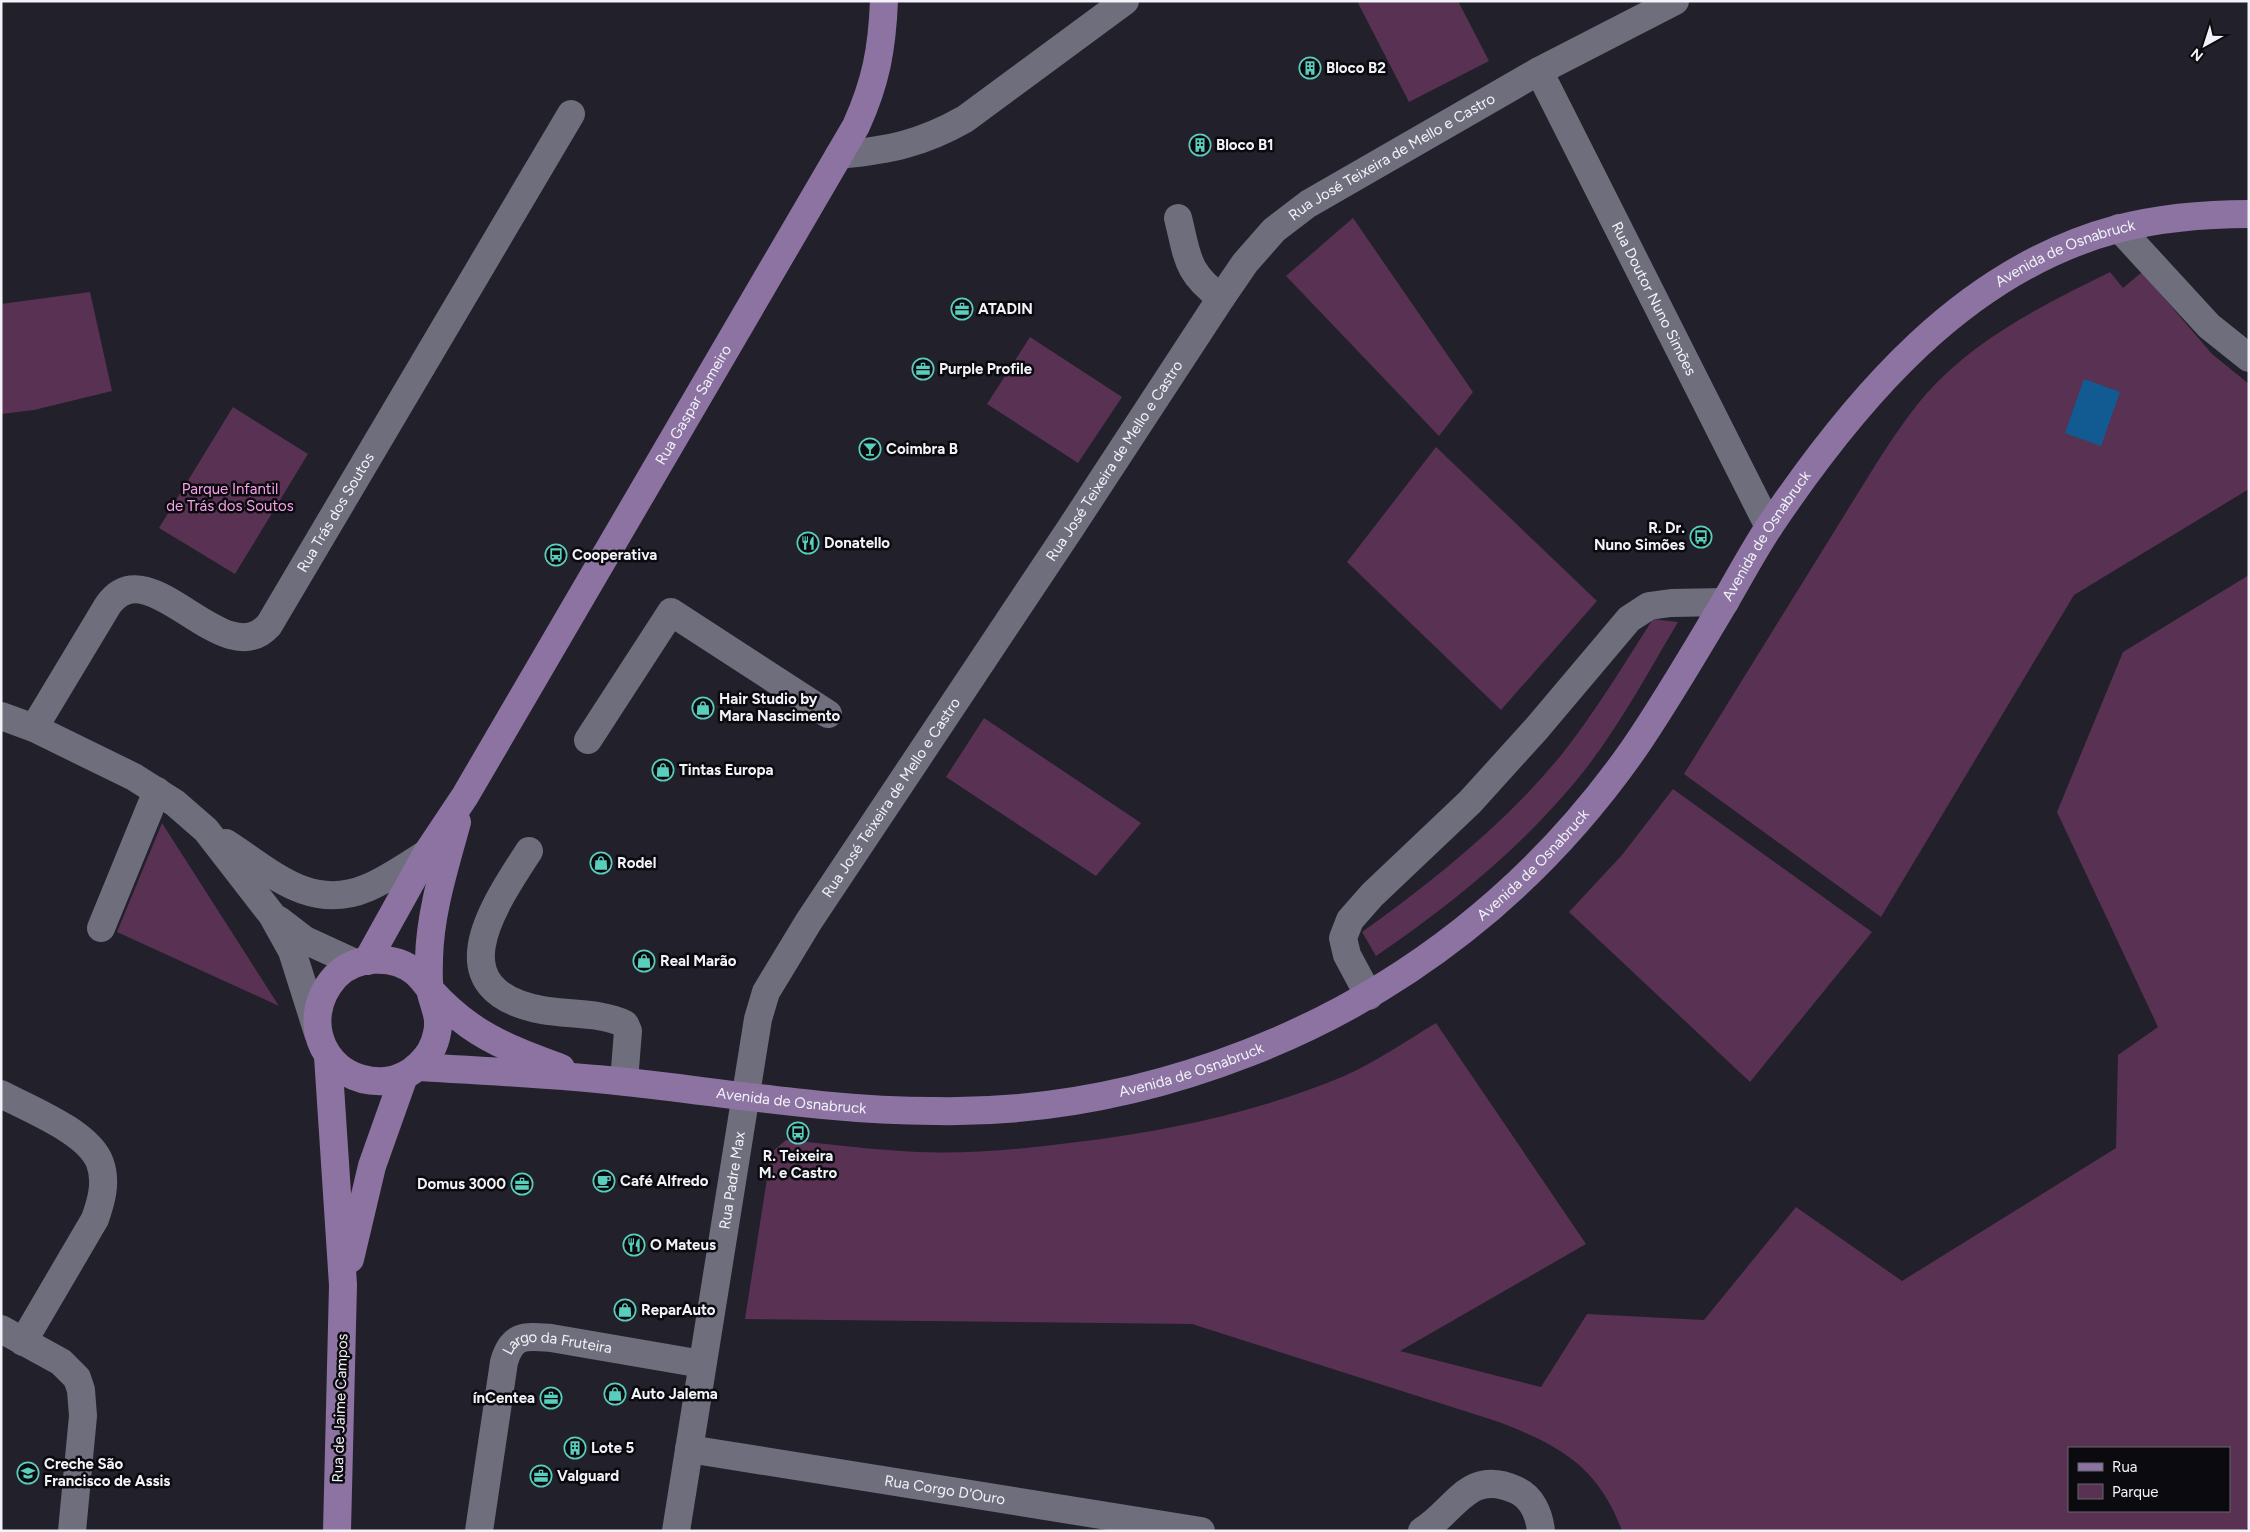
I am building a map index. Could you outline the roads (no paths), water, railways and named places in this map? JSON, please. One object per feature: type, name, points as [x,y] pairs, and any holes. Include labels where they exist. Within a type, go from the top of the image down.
[{"type":"main road","name":"Rua Gaspar Sameiro","points":[[465,796],[839,155],[866,102],[874,80],[880,55],[884,1]]},
{"type":"main road","name":"Avenida de Osnabruck","points":[[588,1078],[886,1110],[978,1111],[1063,1103],[1150,1084],[1244,1055],[1290,1036],[1369,996],[1436,952],[1474,922],[1509,893],[1564,836],[1634,749],[1769,527],[1839,430],[1872,392],[1912,351],[1949,318],[2002,280],[2030,264],[2065,247],[2119,228],[2182,218],[2249,214]]},
{"type":"main road","points":[[361,962],[427,853],[465,796]]},
{"type":"main road","points":[[343,1285],[372,1166],[410,1072],[430,1052],[437,1033],[438,1013],[430,989],[429,958],[432,926],[445,863],[465,796]]},
{"type":"main road","points":[[343,1285],[324,1049],[317,1024],[318,1004],[326,988],[339,973],[361,962],[383,960],[400,964],[415,972],[443,1003],[468,1024],[498,1043],[588,1078]]},
{"type":"main road","points":[[324,1049],[340,1068],[354,1076],[371,1081],[387,1081],[410,1072],[588,1078]]},
{"type":"main road","name":"Rua de Jaime Campos","points":[[337,1531],[343,1285]]},
{"type":"street","name":"Rua José Teixeira de Mello e Castro","points":[[744,1096],[763,1000],[809,921],[1245,263],[1270,235],[1308,204],[1538,71],[1675,1]]},
{"type":"street","points":[[839,155],[902,146],[947,129],[965,119],[1110,5]]},
{"type":"street","name":"Rua Doutor Nuno Simões","points":[[1538,71],[1769,527]]},
{"type":"street","name":"Rua Trás dos Soutos","points":[[34,728],[108,604],[117,593],[124,589],[137,588],[150,592],[217,629],[239,638],[256,636],[269,625],[570,114]]},
{"type":"street","points":[[1178,218],[1191,267],[1201,283],[1221,298]]},
{"type":"street","points":[[2119,228],[2209,326],[2249,358]]},
{"type":"street","points":[[1369,996],[1347,955],[1343,938],[1350,920],[1372,895],[1470,802],[1537,728],[1630,618],[1649,606],[1671,603],[1725,602]]},
{"type":"street","points":[[588,740],[671,612],[828,714]]},
{"type":"street","points":[[1,716],[34,728],[134,777],[191,815],[206,830],[272,915],[292,952],[324,1049]]},
{"type":"street","points":[[101,928],[157,791]]},
{"type":"street","points":[[206,830],[285,882],[304,892],[321,896],[338,896],[368,887],[427,853]]},
{"type":"street","points":[[529,851],[506,888],[488,927],[481,956],[483,975],[497,994],[513,1002],[542,1010],[610,1018],[625,1024],[628,1031],[624,1082]]},
{"type":"street","points":[[272,915],[305,940],[361,962]]},
{"type":"street","points":[[1,1094],[80,1138],[92,1150],[100,1163],[103,1179],[102,1200],[95,1219],[9,1340],[61,1362],[77,1378],[81,1390],[83,1416],[72,1531]]},
{"type":"street","name":"Rua Padre Max","points":[[676,1531],[744,1096]]},
{"type":"street","name":"Largo da Fruteira","points":[[479,1531],[504,1362],[514,1341],[528,1337],[551,1338],[702,1364]]},
{"type":"street","name":"Rua Corgo D'Ouro","points":[[689,1449],[1120,1524],[1200,1531]]},
{"type":"street","points":[[1422,1531],[1438,1519],[1459,1496],[1473,1487],[1488,1484],[1505,1485],[1521,1492],[1532,1504],[1540,1519],[1541,1531]]},
{"type":"water","points":[[2084,379],[2120,392],[2101,446],[2065,433]]},
{"type":"place","name":"Bloco B2","points":[[1310,68]]},
{"type":"place","name":"Bloco B1","points":[[1200,145]]},
{"type":"place","name":"ATADIN","points":[[962,309]]},
{"type":"place","name":"Purple Profile","points":[[923,369]]},
{"type":"place","name":"Coimbra B","points":[[870,449]]},
{"type":"place","name":"R. Dr. Nuno Simões","points":[[1701,537]]},
{"type":"place","name":"Donatello","points":[[808,543]]},
{"type":"place","name":"Cooperativa","points":[[556,555]]},
{"type":"place","name":"Hair Studio by Mara Nascimento","points":[[703,708]]},
{"type":"place","name":"Tintas Europa","points":[[663,770]]},
{"type":"place","name":"Rodel","points":[[601,863]]},
{"type":"place","name":"Real Marão","points":[[644,961]]},
{"type":"place","name":"R. Teixeira M. e Castro","points":[[798,1133]]},
{"type":"place","name":"Café Alfredo","points":[[604,1181]]},
{"type":"place","name":"Domus 3000","points":[[522,1184]]},
{"type":"place","name":"O Mateus","points":[[634,1245]]},
{"type":"place","name":"ReparAuto","points":[[625,1310]]},
{"type":"place","name":"Auto Jalema","points":[[615,1394]]},
{"type":"place","name":"ínCentea","points":[[551,1398]]},
{"type":"place","name":"Lote 5","points":[[575,1448]]},
{"type":"place","name":"Creche São Francisco de Assis","points":[[28,1473]]},
{"type":"place","name":"Valguard","points":[[541,1476]]},
{"type":"park label","name":"Parque Infantil de Trás dos Soutos","points":[[230,498]]}]
